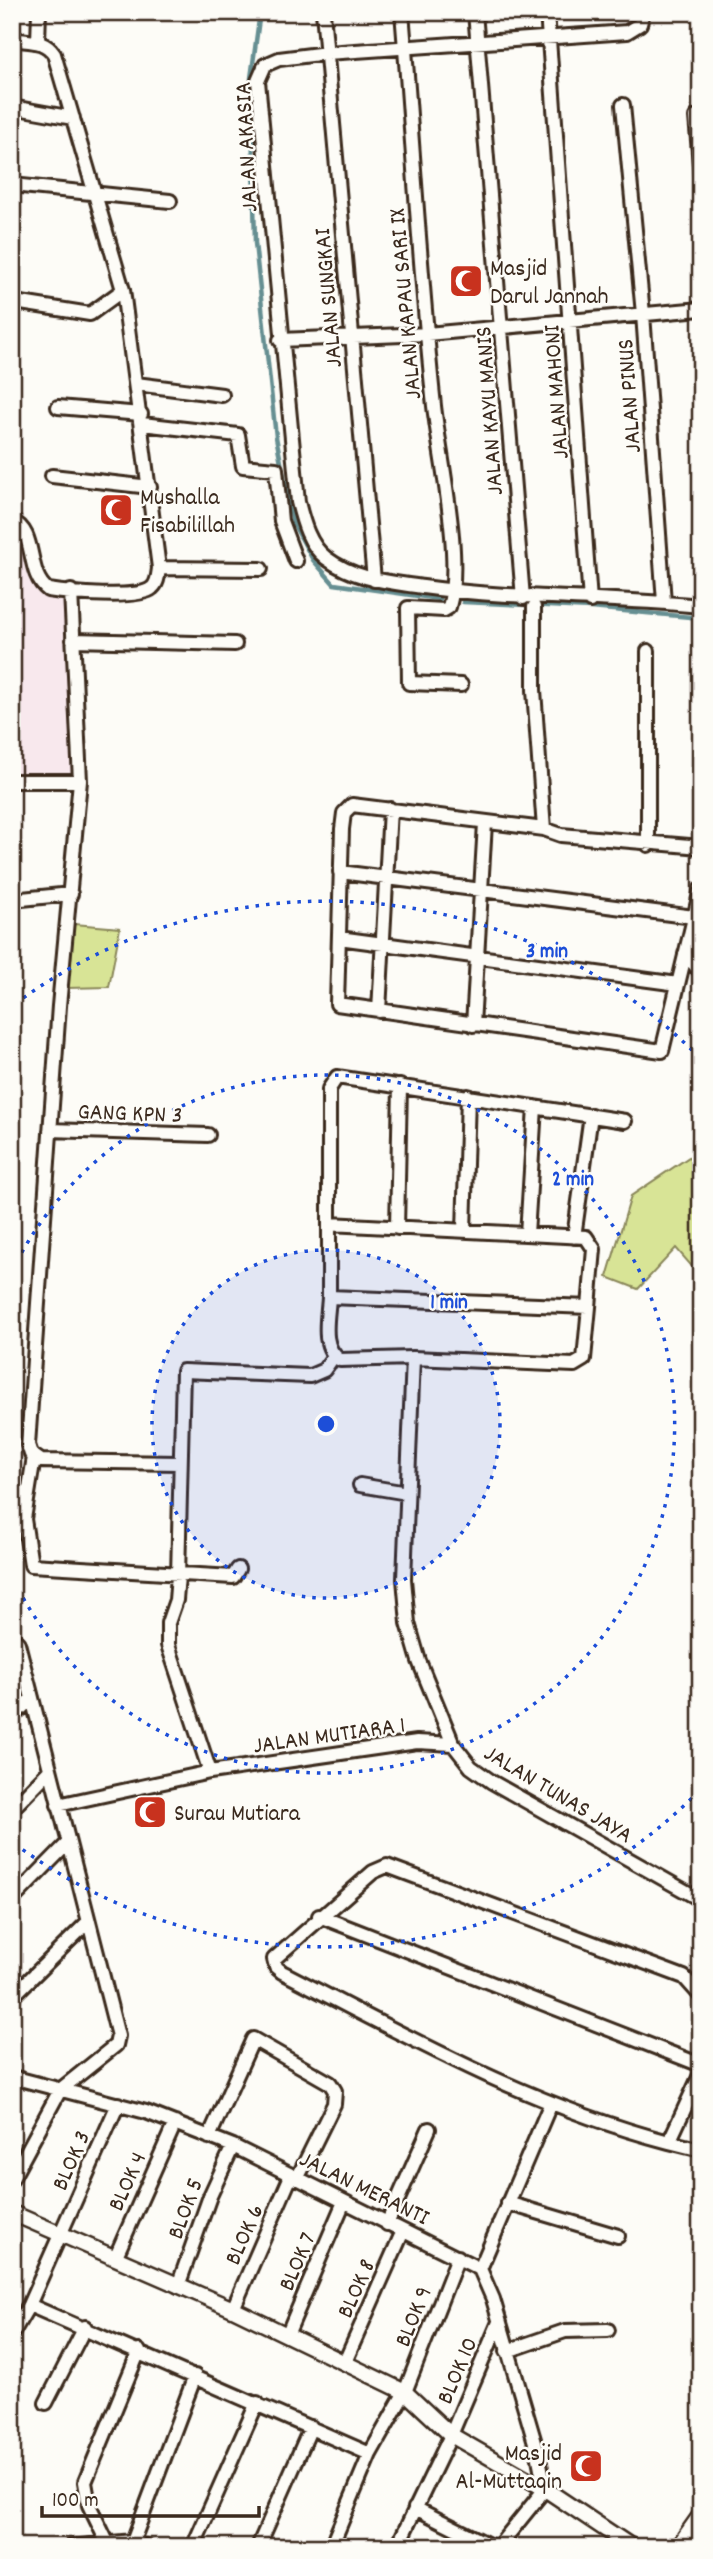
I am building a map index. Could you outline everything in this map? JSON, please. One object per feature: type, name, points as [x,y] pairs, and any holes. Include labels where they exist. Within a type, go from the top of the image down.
[{"type":"main road","points":[[679,2547],[701,2516]]},
{"type":"street","points":[[38,42],[39,12]]},
{"type":"street","name":"JALAN SUNGKAI","points":[[323,12],[374,580]]},
{"type":"street","name":"JALAN KAPAU SARI IX","points":[[402,12],[427,334],[450,530],[454,591]]},
{"type":"street","name":"JALAN KAYU MANIS","points":[[475,12],[529,602],[544,828]]},
{"type":"street","name":"JALAN MAHONI","points":[[547,12],[590,601]]},
{"type":"street","name":"JALAN AKASIA","points":[[643,12],[640,24],[627,32],[405,47],[271,61],[259,74],[280,340],[298,502],[305,527],[325,557],[351,573],[374,580],[529,602],[664,602],[701,606]]},
{"type":"street","points":[[12,39],[47,45],[54,54],[123,290],[150,486],[159,568],[156,584],[148,591],[118,594],[44,586],[35,573],[24,530],[12,521]]},
{"type":"street","name":"JALAN PINUS","points":[[623,105],[643,314],[664,602]]},
{"type":"street","points":[[12,107],[73,118]]},
{"type":"street","points":[[696,117],[701,177]]},
{"type":"street","points":[[12,185],[170,201]]},
{"type":"street","points":[[21,303],[90,314],[123,290]]},
{"type":"street","points":[[280,340],[427,334],[502,325],[701,309]]},
{"type":"street","points":[[136,384],[222,395]]},
{"type":"street","points":[[58,407],[238,435],[243,466],[276,469],[281,521],[296,561]]},
{"type":"street","points":[[52,476],[150,486]]},
{"type":"street","points":[[159,568],[261,569]]},
{"type":"street","points":[[71,591],[80,781],[50,1130],[28,1445],[34,1457],[23,1518],[31,1565],[178,1576],[233,1577],[238,1569]]},
{"type":"street","points":[[454,591],[449,607],[443,610],[408,608],[407,660],[409,683],[461,685]]},
{"type":"street","points":[[73,640],[235,644]]},
{"type":"street","points":[[648,651],[648,845]]},
{"type":"street","points":[[12,780],[80,781]]},
{"type":"street","points":[[701,847],[648,845],[561,835],[544,828],[352,805],[344,813],[337,1004],[662,1051],[701,889]]},
{"type":"street","points":[[379,1010],[390,809]]},
{"type":"street","points":[[473,1025],[484,890],[485,823]]},
{"type":"street","points":[[340,872],[694,917]]},
{"type":"street","points":[[12,900],[71,894]]},
{"type":"street","points":[[339,938],[678,984]]},
{"type":"street","points":[[685,954],[701,972]]},
{"type":"street","points":[[329,1224],[586,1237],[593,1244],[589,1307],[584,1359],[577,1364],[412,1357],[340,1360],[334,1356],[327,1342],[330,1083],[341,1075],[625,1121]]},
{"type":"street","points":[[397,1228],[400,1086]]},
{"type":"street","points":[[464,1231],[468,1096]]},
{"type":"street","points":[[527,1234],[535,1107]]},
{"type":"street","points":[[574,1237],[591,1115]]},
{"type":"street","name":"GANG KPN 3","points":[[50,1130],[208,1135]]},
{"type":"street","points":[[329,1297],[589,1307]]},
{"type":"street","points":[[210,1772],[168,1644],[168,1623],[176,1600],[178,1576],[183,1371],[310,1376],[324,1370],[334,1356]]},
{"type":"street","name":"JALAN TUNAS JAYA","points":[[412,1357],[404,1579],[408,1623],[419,1661],[453,1744],[471,1767],[492,1782],[701,1900]]},
{"type":"street","points":[[34,1457],[51,1463],[180,1463]]},
{"type":"street","points":[[360,1485],[407,1493]]},
{"type":"street","points":[[12,1637],[18,1643],[118,2040],[60,2090],[12,2179]]},
{"type":"street","points":[[12,1717],[32,1698]]},
{"type":"street","name":"JALAN MUTIARA 1","points":[[58,1805],[210,1772],[404,1744],[453,1744]]},
{"type":"street","points":[[12,1809],[49,1771]]},
{"type":"street","points":[[12,1900],[68,1843]]},
{"type":"street","points":[[701,1996],[684,1977],[387,1866],[373,1872],[274,1957],[274,1964],[279,1970],[427,2048],[550,2105],[701,2150]]},
{"type":"street","points":[[319,1916],[701,2065]]},
{"type":"street","points":[[12,1997],[88,1923]]},
{"type":"street","name":"BLOK 6","points":[[209,2137],[253,2039],[330,2083],[335,2091],[334,2104],[294,2178],[233,2309]]},
{"type":"street","points":[[669,2142],[701,2074]]},
{"type":"street","name":"JALAN MERANTI","points":[[12,2077],[118,2104],[233,2146],[343,2204],[480,2269]]},
{"type":"street","name":"BLOK 3","points":[[12,2334],[29,2305],[118,2104]]},
{"type":"street","points":[[545,2489],[538,2453],[489,2286],[480,2269],[550,2105]]},
{"type":"street","name":"BLOK 4","points":[[116,2256],[175,2123]]},
{"type":"street","points":[[387,2224],[429,2129]]},
{"type":"street","name":"BLOK 5","points":[[178,2286],[210,2196],[233,2146]]},
{"type":"street","points":[[507,2203],[618,2236]]},
{"type":"street","name":"BLOK 7","points":[[287,2335],[343,2204]]},
{"type":"street","points":[[12,2213],[233,2309],[405,2392],[451,2435],[545,2489],[632,2547]]},
{"type":"street","name":"BLOK 8","points":[[345,2362],[403,2231]]},
{"type":"street","name":"BLOK 9","points":[[331,2547],[370,2454],[405,2392],[458,2257]]},
{"type":"street","points":[[29,2305],[85,2327],[370,2454]]},
{"type":"street","name":"BLOK 10","points":[[397,2547],[451,2435],[499,2322]]},
{"type":"street","points":[[46,2403],[85,2327]]},
{"type":"street","points":[[508,2351],[565,2331],[608,2330]]},
{"type":"street","points":[[107,2542],[89,2505],[85,2482],[139,2351]]},
{"type":"street","points":[[133,2541],[195,2376]]},
{"type":"street","points":[[192,2547],[257,2403]]},
{"type":"street","points":[[258,2547],[311,2427]]},
{"type":"street","points":[[498,2547],[545,2489]]},
{"type":"street","points":[[415,2508],[493,2547]]},
{"type":"street","points":[[70,2547],[133,2541],[146,2547]]},
{"type":"shaded area","points":[[12,521],[17,522],[40,581],[71,591],[80,781],[12,782]]},
{"type":"green space","points":[[74,924],[120,928],[109,987],[67,988]]},
{"type":"green space","points":[[701,1149],[701,1262],[695,1270],[676,1248],[638,1289],[607,1277],[631,1196]]},
{"type":"waterway","points":[[260,12],[251,78],[255,243],[276,437],[293,523],[313,560],[334,584],[439,599]]},
{"type":"waterway","points":[[463,602],[591,608],[701,618]]},
{"type":"place","name":"Masjid Darul Jannah","points":[[466,281]]},
{"type":"place","name":"Mushalla Fisabilillah","points":[[116,510]]},
{"type":"place","name":"Surau Mutiara","points":[[150,1812]]},
{"type":"place","name":"Masjid Al-Muttaqin","points":[[586,2466]]}]
